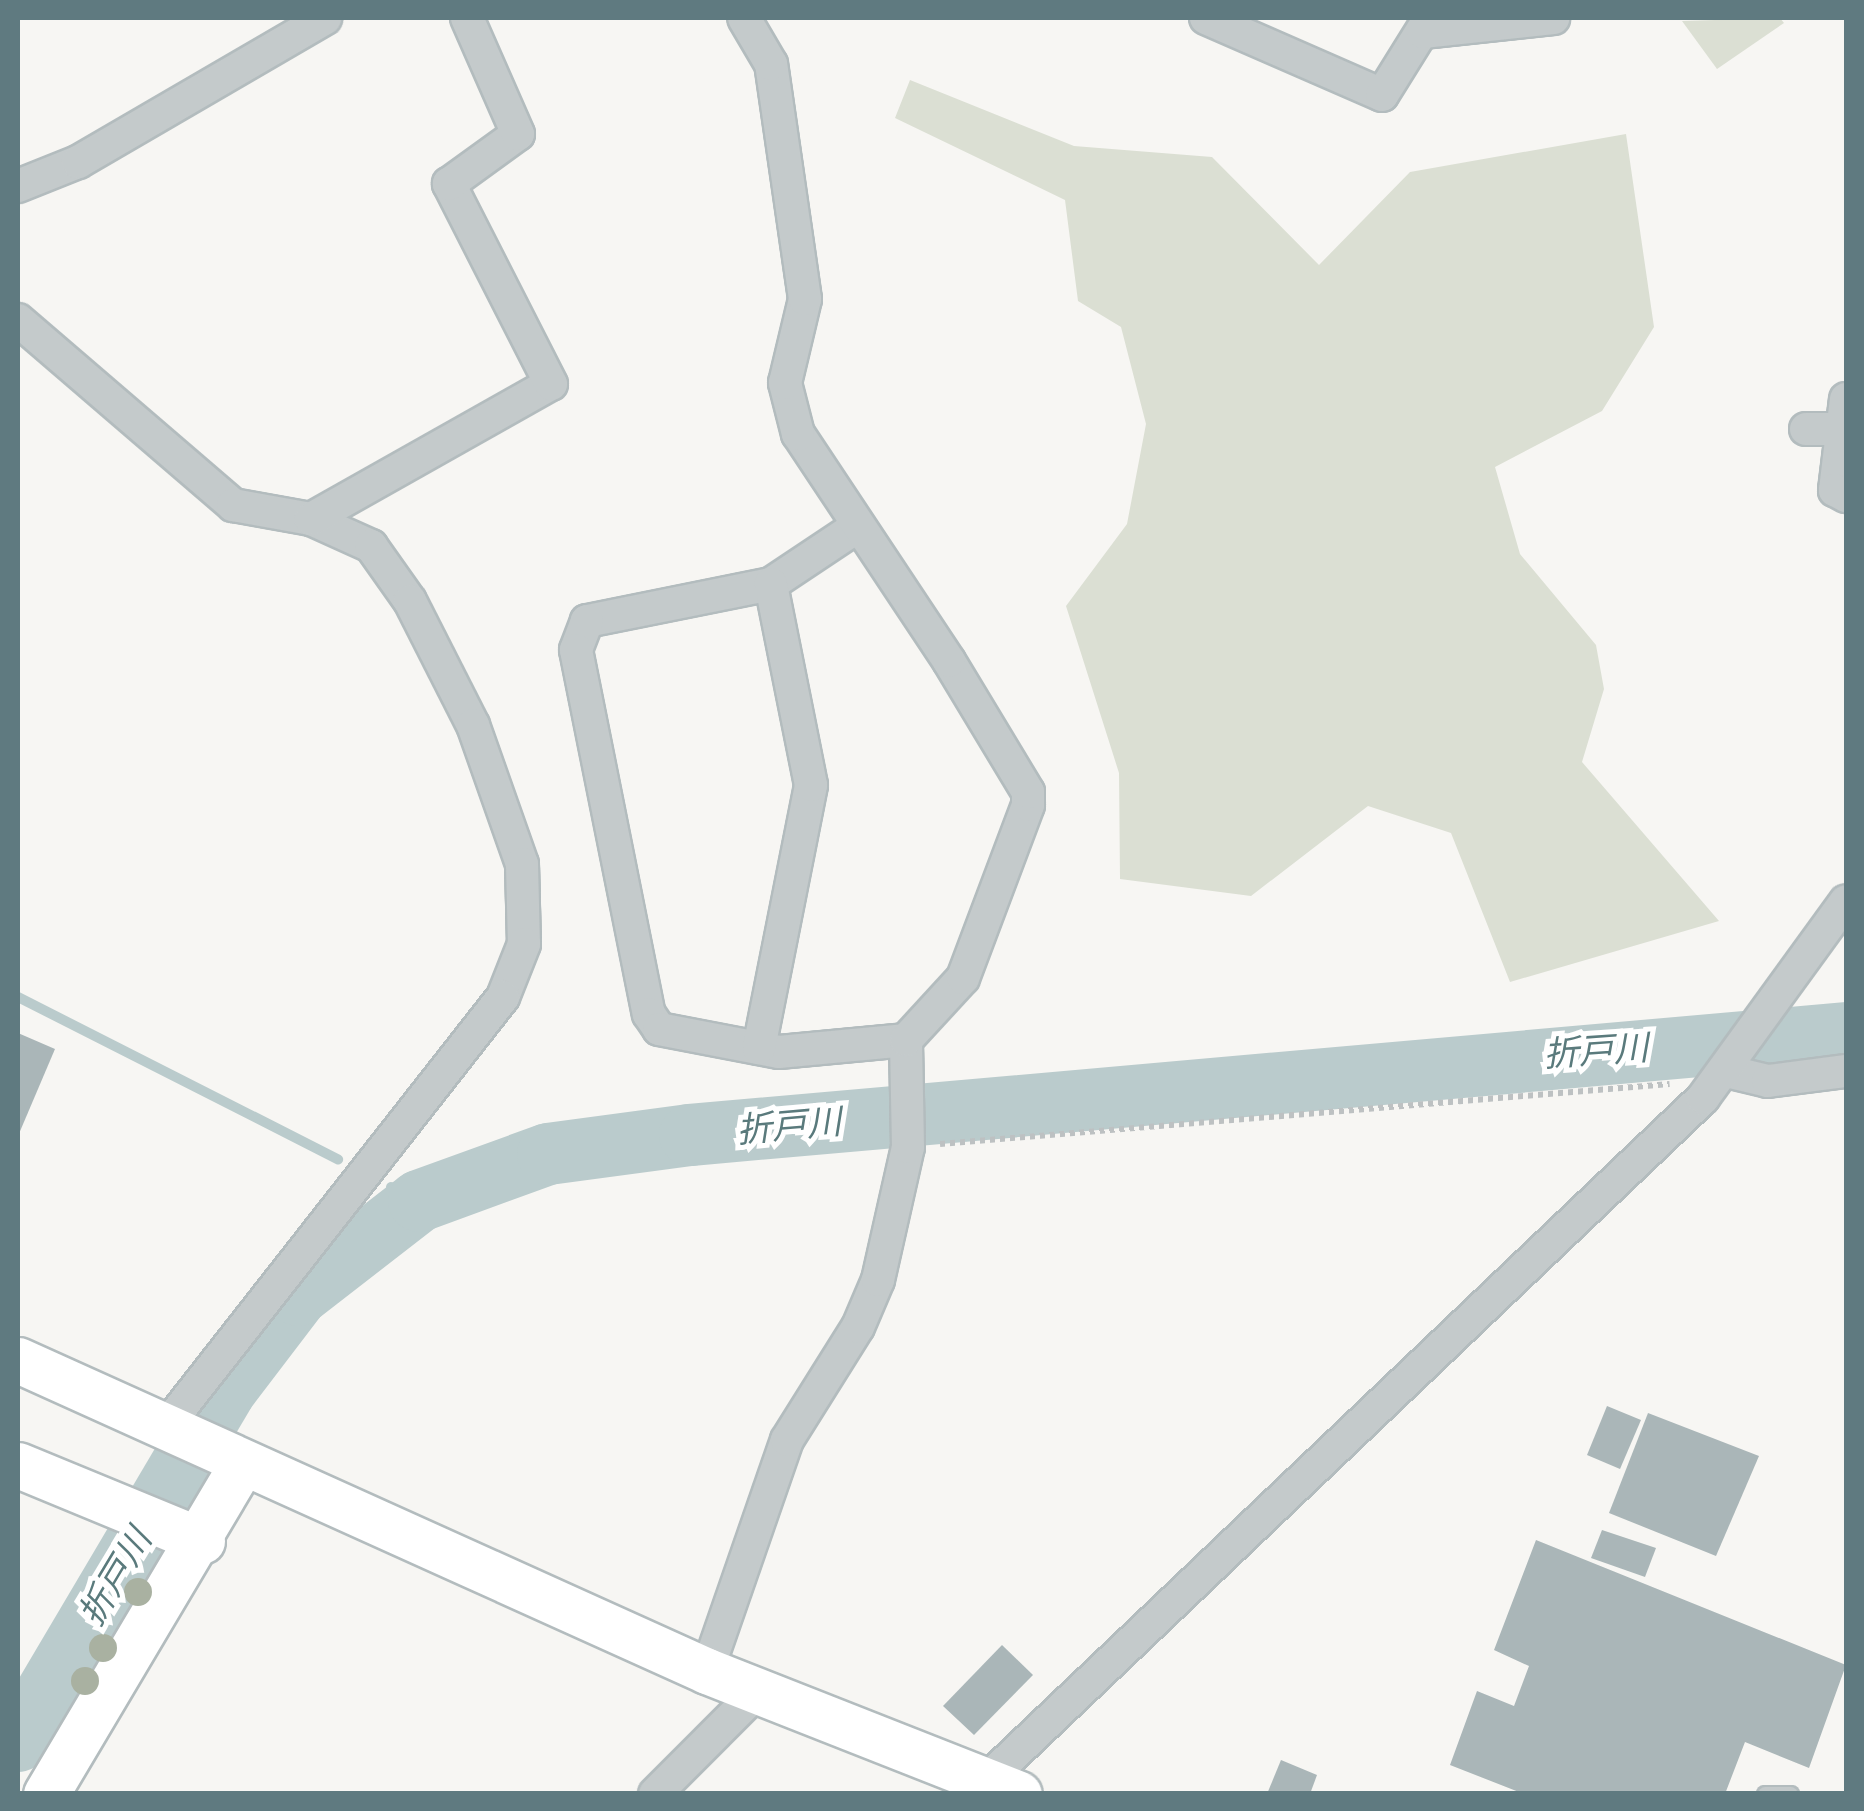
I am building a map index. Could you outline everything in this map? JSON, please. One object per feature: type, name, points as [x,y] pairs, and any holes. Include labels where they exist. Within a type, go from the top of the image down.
[{"type":"street","points":[[18,186],[78,162],[326,18]]},
{"type":"street","points":[[311,519],[552,384],[449,184],[518,134],[466,18]]},
{"type":"street","points":[[744,18],[771,64],[805,299],[785,383],[798,434],[1028,792],[963,978],[906,1040],[817,1051],[759,1048],[659,1029],[649,1014],[576,650],[587,621],[771,584],[855,528]]},
{"type":"street","points":[[1206,18],[1382,95],[1426,25],[1552,18]]},
{"type":"street","points":[[18,320],[233,506],[311,519],[371,546],[410,601],[472,725],[522,864],[524,944],[504,997],[165,1429]]},
{"type":"street","points":[[1806,429],[1844,419],[1836,490],[1846,496]]},
{"type":"street","points":[[759,1048],[810,796],[771,584]]},
{"type":"street","points":[[18,1360],[238,1466],[707,1671],[992,1789],[1703,1098],[1774,1007],[1846,902]]},
{"type":"street","points":[[707,1671],[787,1440],[868,1308],[908,1147],[906,1040]]},
{"type":"street","points":[[1732,1063],[1768,1080],[1846,1071]]},
{"type":"street","points":[[18,1465],[202,1541]]},
{"type":"street","points":[[46,1794],[202,1541],[238,1466]]},
{"type":"street","points":[[655,1794],[757,1692]]},
{"type":"lane","points":[[1764,1794],[1790,1794]]},
{"type":"path","points":[[908,1147],[1655,1085],[1676,1084],[1703,1098]]},
{"type":"shaded area","points":[[1780,18],[1784,23],[1717,69],[1682,21]]},
{"type":"shaded area","points":[[910,80],[1074,146],[1212,157],[1319,265],[1410,172],[1626,134],[1654,327],[1602,411],[1495,467],[1520,554],[1596,645],[1604,689],[1582,762],[1719,921],[1510,982],[1451,833],[1368,806],[1251,896],[1120,879],[1119,773],[1066,606],[1127,524],[1146,424],[1121,327],[1078,301],[1065,200],[895,118]]},
{"type":"building","points":[[18,1033],[55,1049],[18,1136]]},
{"type":"building","points":[[1607,1406],[1641,1420],[1620,1469],[1587,1455]]},
{"type":"building","points":[[1648,1413],[1759,1456],[1716,1556],[1609,1513]]},
{"type":"building","points":[[1602,1530],[1656,1548],[1645,1577],[1591,1558]]},
{"type":"building","points":[[1536,1540],[1846,1665],[1809,1768],[1745,1742],[1725,1794],[1524,1794],[1450,1765],[1477,1691],[1514,1706],[1529,1666],[1494,1650]]},
{"type":"building","points":[[1002,1645],[1033,1675],[974,1735],[943,1706]]},
{"type":"building","points":[[1281,1760],[1317,1775],[1310,1794],[1267,1794]]},
{"type":"waterway","points":[[18,997],[338,1159]]},
{"type":"waterway","name":"折戸川","points":[[18,1741],[224,1392],[298,1295],[419,1201],[548,1154],[690,1135],[1846,1033]]},
{"type":"waterway","points":[[391,1187],[419,1201]]}]
